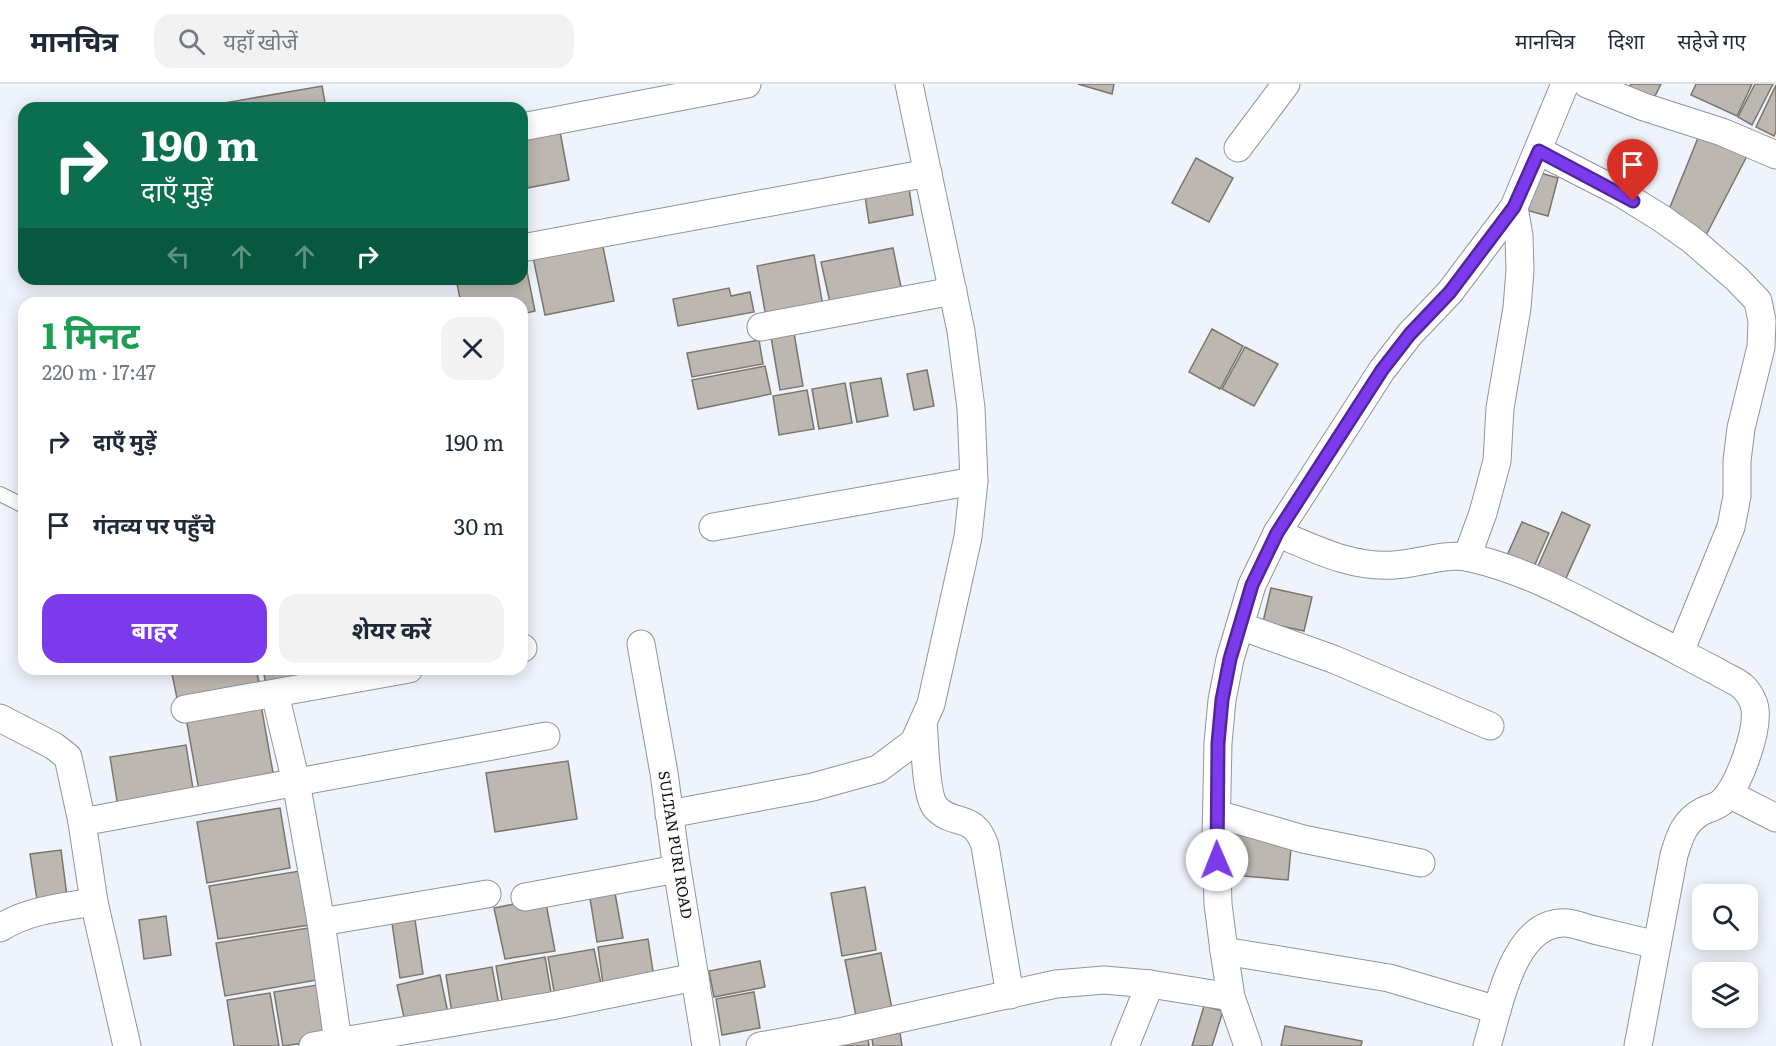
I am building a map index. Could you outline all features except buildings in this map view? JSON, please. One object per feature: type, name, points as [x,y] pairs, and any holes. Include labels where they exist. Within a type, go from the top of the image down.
[{"type":"street","points":[[528,126],[747,84]]},
{"type":"street","points":[[669,814],[813,787],[878,769],[914,742],[932,704],[968,537],[974,481],[972,408],[961,331],[909,84]]},
{"type":"street","points":[[1238,148],[1286,84]]},
{"type":"street","points":[[1248,1046],[1231,997],[1224,951],[1218,904],[1217,814],[1218,743],[1222,700],[1252,585],[1277,533],[1382,370],[1410,334],[1450,292],[1514,207],[1565,84]]},
{"type":"street","points":[[1587,84],[1644,107],[1722,132],[1776,155]]},
{"type":"street","points":[[1539,151],[1620,192],[1692,240],[1737,279],[1758,301],[1769,318],[1749,394],[1737,461],[1737,496],[1731,527],[1680,652]]},
{"type":"street","points":[[528,247],[928,173]]},
{"type":"street","points":[[1467,557],[1483,513],[1497,462],[1500,408],[1517,308],[1520,270],[1519,236],[1514,207]]},
{"type":"street","points":[[761,327],[953,291]]},
{"type":"street","points":[[713,527],[974,481]]},
{"type":"street","points":[[1277,533],[1333,557],[1361,564],[1395,566],[1443,557],[1467,557],[1516,570],[1680,652],[1742,686],[1752,699],[1755,710],[1744,768],[1730,794],[1720,804],[1688,821],[1674,855],[1638,1046]]},
{"type":"street","points":[[1240,626],[1333,659],[1490,726]]},
{"type":"street","name":"SULTAN PURI ROAD","points":[[641,644],[705,1046]]},
{"type":"street","points":[[185,709],[377,675]]},
{"type":"street","points":[[275,694],[296,782],[321,922],[325,1044],[551,1006],[695,977]]},
{"type":"street","points":[[0,718],[54,746],[68,757],[82,822],[94,902],[127,1046]]},
{"type":"street","points":[[923,722],[929,795],[935,807],[945,815],[971,824],[980,833],[987,857],[1010,995]]},
{"type":"street","points":[[82,822],[546,736]]},
{"type":"street","points":[[1730,794],[1776,818]]},
{"type":"street","points":[[1217,814],[1303,839],[1421,863]]},
{"type":"street","points":[[525,897],[677,869]]},
{"type":"street","points":[[321,922],[487,894]]},
{"type":"street","points":[[0,928],[9,922],[42,910],[94,902]]},
{"type":"street","points":[[1487,1046],[1509,972],[1521,951],[1537,932],[1547,925],[1566,923],[1657,945]]},
{"type":"street","points":[[1224,951],[1389,978],[1497,1011]]},
{"type":"street","points":[[760,1046],[844,1031],[1056,984],[1104,980],[1150,984],[1231,997]]},
{"type":"street","points":[[1125,1046],[1150,984]]},
{"type":"lane","points":[[0,494],[18,503]]},
{"type":"route","points":[[1217,860],[1218,743],[1222,700],[1230,659],[1252,585],[1277,533],[1382,370],[1410,334],[1450,292],[1514,207],[1539,151],[1620,192],[1633,201]]}]
